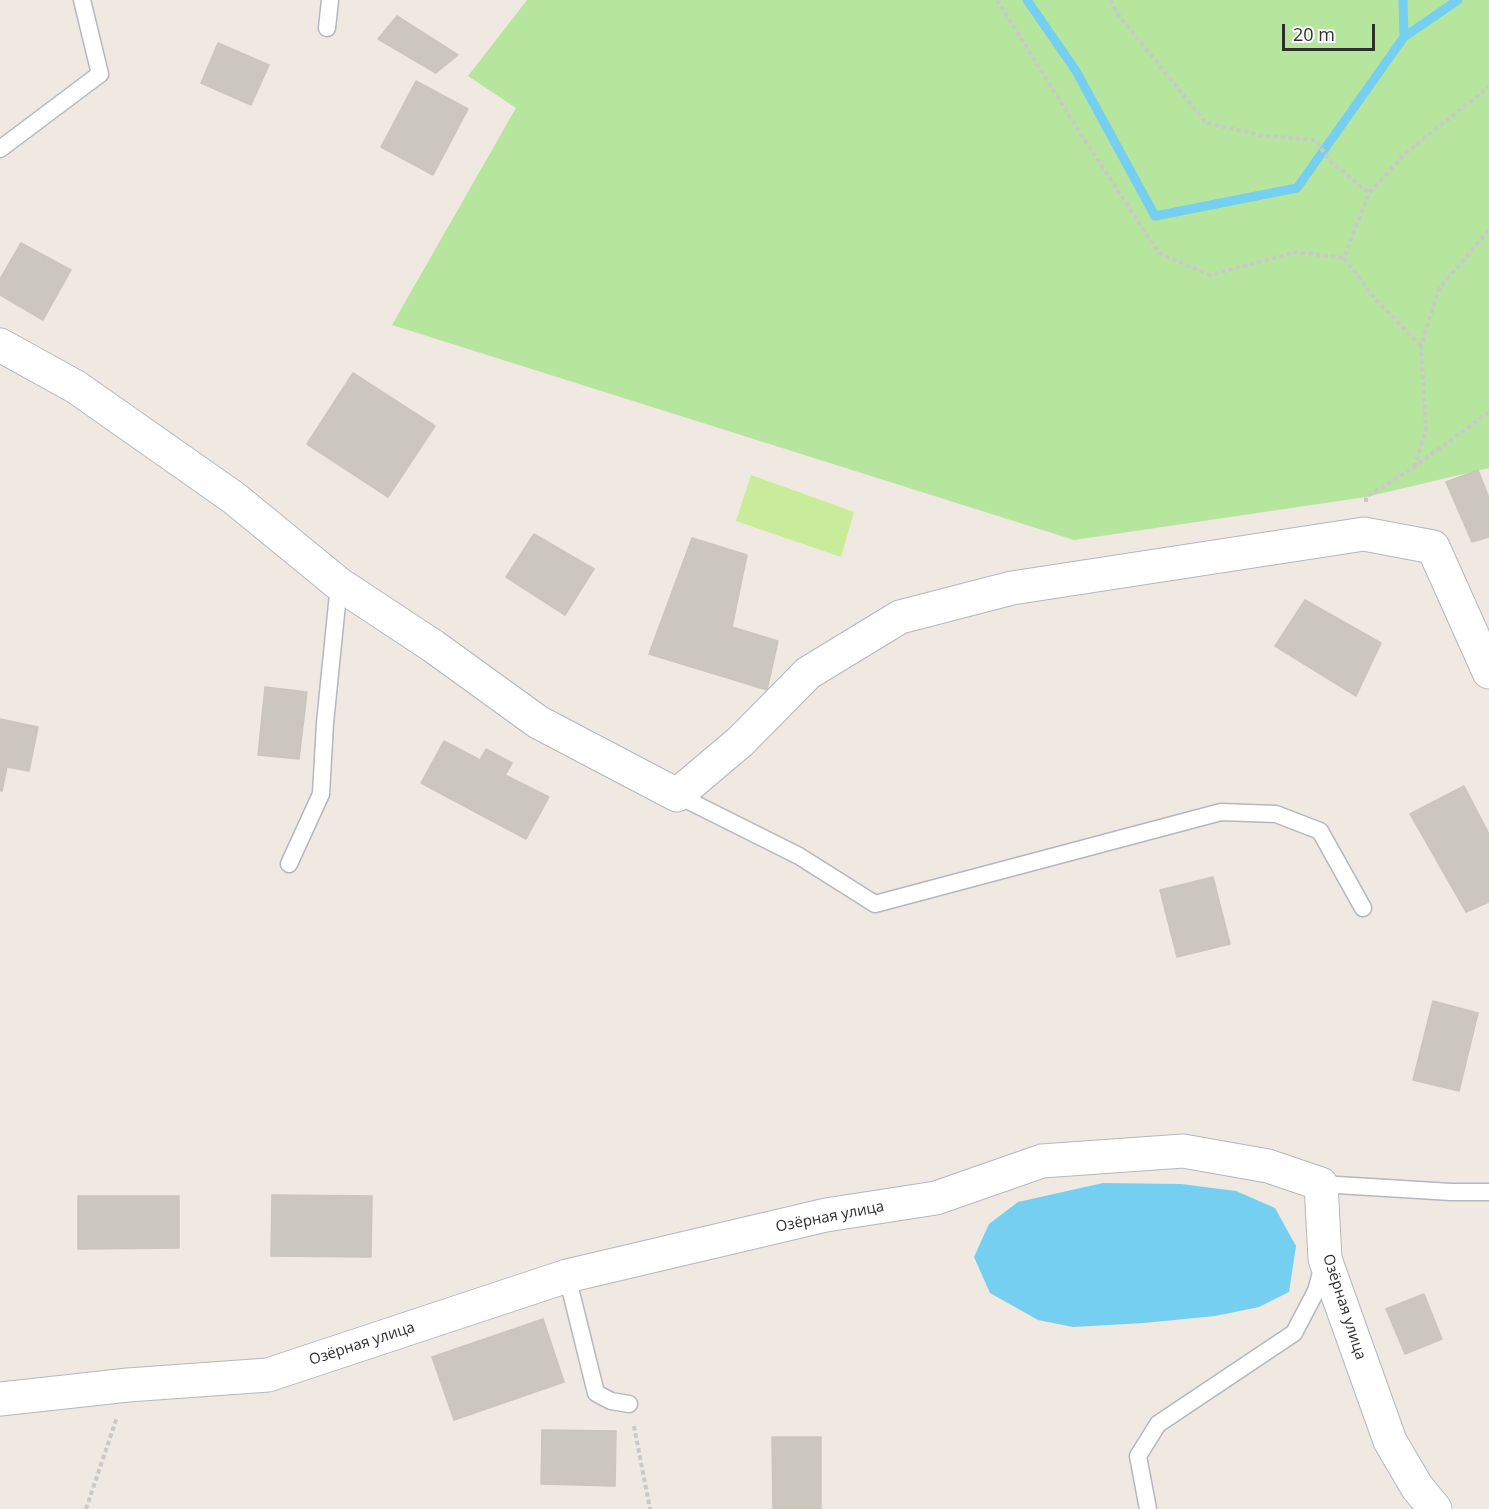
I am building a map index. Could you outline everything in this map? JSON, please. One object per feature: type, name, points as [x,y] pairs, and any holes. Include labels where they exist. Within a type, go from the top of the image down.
[{"type":"street","points":[[0,345],[76,387],[225,492],[339,584],[433,646],[538,722],[677,795],[741,741],[808,673],[900,617],[1012,588],[1364,534],[1433,547],[1489,672]]},
{"type":"street","name":"Озёрная улица","points":[[0,1399],[128,1385],[268,1375],[567,1276],[826,1215],[936,1198],[1042,1161],[1183,1151],[1269,1166],[1321,1184],[1325,1259],[1390,1441],[1417,1487],[1436,1509]]},
{"type":"lane","points":[[0,149],[100,74],[82,0]]},
{"type":"lane","points":[[327,28],[330,0]]},
{"type":"lane","points":[[289,864],[321,794],[325,723],[339,584]]},
{"type":"lane","points":[[677,795],[799,856],[875,904],[1221,812],[1276,814],[1320,831],[1363,908]]},
{"type":"lane","points":[[1321,1184],[1451,1192],[1489,1192]]},
{"type":"lane","points":[[1148,1509],[1138,1456],[1158,1424],[1294,1333],[1316,1291],[1325,1259]]},
{"type":"lane","points":[[567,1276],[596,1393],[611,1401],[629,1404]]},
{"type":"path","points":[[997,0],[1159,253],[1210,275],[1296,252],[1344,258],[1377,301],[1421,346]]},
{"type":"path","points":[[1110,0],[1117,13],[1206,123],[1265,136],[1316,140],[1329,160],[1369,193]]},
{"type":"path","points":[[1344,258],[1369,193],[1407,152],[1489,87]]},
{"type":"path","points":[[1414,467],[1426,431],[1421,346],[1439,289],[1489,230]]},
{"type":"path","points":[[1366,497],[1414,467],[1489,411]]},
{"type":"path","points":[[86,1509],[128,1385]]},
{"type":"path","points":[[629,1404],[650,1509]]},
{"type":"green space","points":[[527,0],[1489,0],[1489,468],[1366,497],[1074,540],[392,325],[516,108],[468,76]]},
{"type":"green space","points":[[751,475],[854,512],[841,557],[736,521]]},
{"type":"water","points":[[1103,1183],[1181,1184],[1236,1191],[1275,1208],[1296,1246],[1289,1292],[1259,1307],[1215,1316],[1073,1327],[1038,1320],[990,1293],[974,1257],[989,1224],[1018,1202]]},
{"type":"building","points":[[397,16],[458,55],[436,73],[378,39]]},
{"type":"building","points":[[218,43],[269,65],[251,105],[201,83]]},
{"type":"building","points":[[416,81],[468,109],[433,175],[381,147]]},
{"type":"building","points":[[21,243],[71,270],[43,320],[0,295],[0,279]]},
{"type":"building","points":[[353,373],[435,426],[388,497],[307,444]]},
{"type":"building","points":[[1478,470],[1489,498],[1489,537],[1472,542],[1446,482]]},
{"type":"building","points":[[534,534],[594,569],[565,615],[506,577]]},
{"type":"building","points":[[692,538],[747,555],[732,627],[778,641],[767,690],[649,654]]},
{"type":"building","points":[[1305,600],[1381,643],[1356,696],[1275,646]]},
{"type":"building","points":[[265,687],[307,692],[299,759],[258,755]]},
{"type":"building","points":[[0,719],[38,727],[29,771],[7,767],[2,791],[0,791]]},
{"type":"building","points":[[444,741],[480,760],[486,749],[512,763],[505,775],[549,797],[526,839],[421,783]]},
{"type":"building","points":[[1464,786],[1489,834],[1489,902],[1466,912],[1410,814]]},
{"type":"building","points":[[1213,877],[1230,944],[1177,957],[1160,890]]},
{"type":"building","points":[[1433,1001],[1478,1013],[1459,1091],[1413,1080]]},
{"type":"building","points":[[272,1195],[372,1196],[371,1257],[271,1256]]},
{"type":"building","points":[[78,1196],[179,1196],[179,1248],[78,1249]]},
{"type":"building","points":[[1424,1294],[1442,1339],[1405,1354],[1386,1309]]},
{"type":"building","points":[[543,1319],[564,1382],[454,1420],[432,1357]]},
{"type":"building","points":[[542,1430],[616,1431],[615,1486],[541,1484]]},
{"type":"building","points":[[772,1437],[821,1437],[821,1509],[773,1509]]},
{"type":"waterway","points":[[1027,0],[1076,71],[1155,216],[1297,188],[1404,37],[1458,0]]},
{"type":"waterway","points":[[1403,0],[1404,37]]}]
